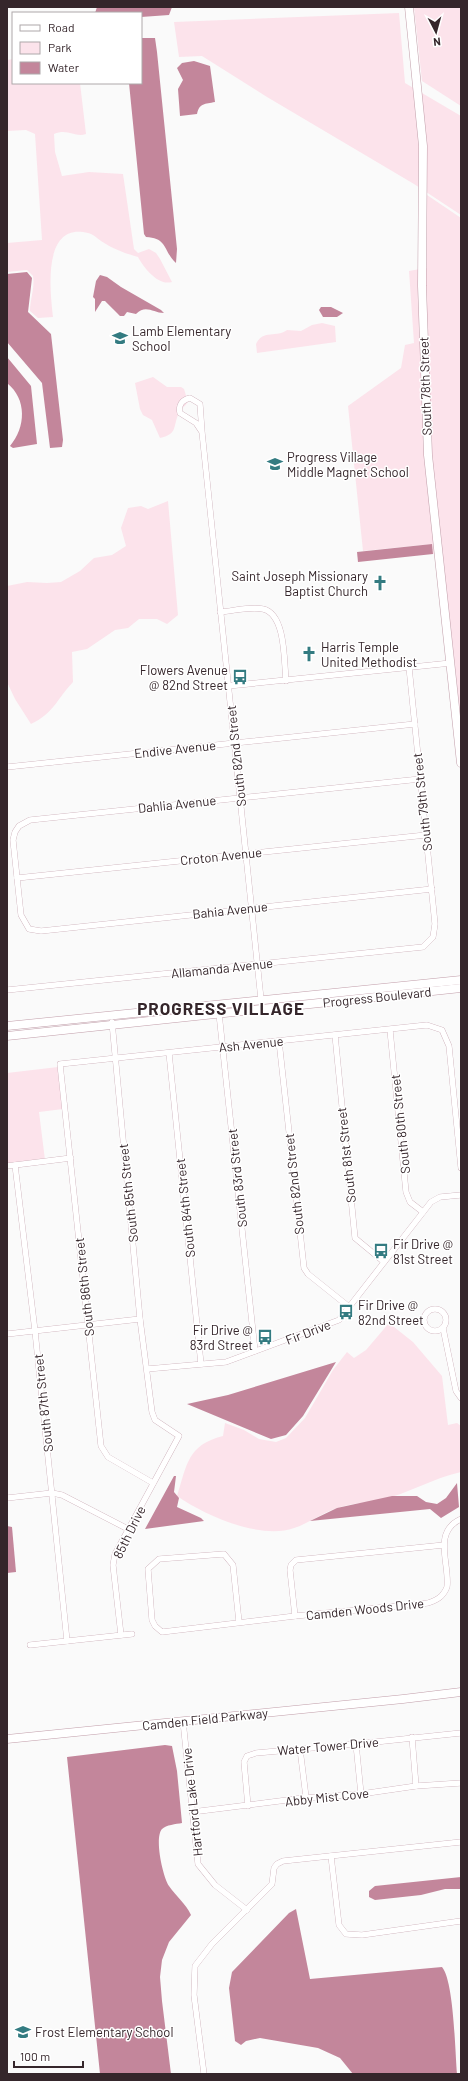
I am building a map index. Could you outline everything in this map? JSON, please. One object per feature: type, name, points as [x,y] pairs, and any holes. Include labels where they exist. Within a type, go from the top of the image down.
[{"type":"street","name":"South 78th Street","points":[[410,7],[423,146],[422,286],[426,420],[461,763]]},
{"type":"street","name":"South 82nd Street","points":[[202,432],[196,423],[180,414],[180,404],[187,399],[190,398],[200,404],[217,561],[220,612],[235,742],[262,1009]]},
{"type":"street","points":[[220,612],[259,609],[270,611],[275,615],[280,625],[286,681]]},
{"type":"street","points":[[228,686],[450,663]]},
{"type":"street","name":"South 79th Street","points":[[408,667],[432,889],[435,924],[433,937]]},
{"type":"street","name":"Endive Avenue","points":[[7,767],[415,724]]},
{"type":"street","name":"Dahlia Avenue","points":[[17,878],[13,848],[15,832],[19,826],[30,820],[420,779]]},
{"type":"street","name":"Croton Avenue","points":[[17,878],[426,835]]},
{"type":"street","name":"Bahia Avenue","points":[[17,878],[21,915],[29,929],[41,931],[251,907],[432,889]]},
{"type":"street","name":"Allamanda Avenue","points":[[7,990],[423,947],[433,937]]},
{"type":"street","name":"Progress Boulevard","points":[[7,1026],[461,980]]},
{"type":"street","points":[[373,988],[374,997]]},
{"type":"street","name":"Progress Boulevard","points":[[7,1036],[461,988]]},
{"type":"street","name":"South 83rd Street","points":[[218,1004],[254,1351]]},
{"type":"street","name":"South 85th Street","points":[[111,1015],[140,1319],[152,1412],[155,1420],[179,1436],[166,1457]]},
{"type":"street","name":"Ash Avenue","points":[[60,1064],[427,1026],[442,1030],[449,1046],[461,1168]]},
{"type":"street","name":"South 80th Street","points":[[390,1030],[406,1192],[410,1202],[423,1212]]},
{"type":"street","name":"South 81st Street","points":[[334,1035],[355,1238],[384,1262]]},
{"type":"street","name":"South 82nd Street","points":[[279,1041],[304,1268],[308,1274],[348,1306]]},
{"type":"street","name":"South 84th Street","points":[[169,1053],[201,1364]]},
{"type":"street","name":"South 86th Street","points":[[60,1064],[101,1446],[108,1457],[153,1482]]},
{"type":"street","points":[[7,1166],[71,1158]]},
{"type":"street","name":"South 87th Street","points":[[15,1165],[35,1331],[67,1641]]},
{"type":"street","name":"Fir Drive","points":[[147,1370],[226,1362],[339,1320],[348,1306],[431,1202],[461,1195]]},
{"type":"street","points":[[7,1334],[140,1319]]},
{"type":"street","points":[[443,1328],[456,1391],[461,1398]]},
{"type":"street","name":"85th Drive","points":[[121,1635],[113,1566],[115,1554],[166,1457]]},
{"type":"street","points":[[7,1498],[52,1493],[62,1495],[128,1529]]},
{"type":"street","name":"Camden Woods Drive","points":[[444,1545],[296,1560],[291,1565],[290,1570],[295,1616],[436,1601],[445,1592],[447,1587],[444,1545],[449,1528],[461,1519]]},
{"type":"street","points":[[239,1622],[233,1565],[224,1554],[159,1559],[148,1569],[152,1620],[155,1626],[162,1632],[295,1616]]},
{"type":"street","points":[[30,1645],[132,1634]]},
{"type":"street","name":"Camden Field Parkway","points":[[7,1739],[461,1692]]},
{"type":"street","name":"Camden Field Parkway","points":[[403,1699],[461,1696]]},
{"type":"street","name":"Hartford Lake Drive","points":[[184,1721],[198,1864],[215,1885],[247,1910]]},
{"type":"street","name":"Water Tower Drive","points":[[248,1806],[244,1762],[247,1756],[256,1753],[461,1733]]},
{"type":"street","points":[[412,1737],[416,1786]]},
{"type":"street","points":[[356,1744],[362,1794]]},
{"type":"street","points":[[300,1749],[306,1797]]},
{"type":"street","name":"Abby Mist Cove","points":[[192,1812],[248,1806],[306,1797],[362,1794],[416,1786],[461,1783]]},
{"type":"street","points":[[204,2074],[194,1995],[195,1966],[212,1944],[272,1884],[274,1868],[277,1864],[283,1861],[461,1842]]},
{"type":"street","points":[[332,1856],[339,1925],[346,1934],[362,1935],[461,1921]]},
{"type":"green space","points":[[414,7],[461,7],[461,106],[422,81]]},
{"type":"green space","points":[[399,13],[405,83],[461,116],[461,215],[414,184],[267,97],[202,56],[179,57],[174,22]]},
{"type":"green space","points":[[12,59],[12,84],[80,84],[86,134],[78,135],[67,132],[59,132],[54,134],[55,152],[62,176],[89,172],[123,174],[134,249],[138,253],[149,249],[156,253],[172,282],[167,283],[157,279],[148,271],[138,257],[114,249],[88,233],[73,232],[63,238],[56,248],[52,261],[51,291],[53,317],[38,318],[30,311],[33,276],[27,270],[7,272],[7,243],[42,240],[35,134],[26,130],[7,131],[7,60]]},
{"type":"green space","points":[[427,195],[461,218],[461,721],[430,454],[425,269],[427,268]]},
{"type":"green space","points":[[420,269],[436,554],[433,554],[432,544],[363,551],[348,406],[401,368],[405,345],[414,343],[409,271]]},
{"type":"green space","points":[[322,323],[335,326],[336,342],[257,353],[256,344],[259,339],[266,335],[287,330],[301,331],[312,325]]},
{"type":"green space","points":[[153,377],[167,387],[181,387],[184,389],[188,402],[179,413],[174,430],[169,435],[160,438],[152,420],[143,415],[140,409],[135,383]]},
{"type":"green space","points":[[168,501],[178,615],[167,624],[157,619],[139,619],[128,628],[115,630],[87,649],[72,652],[73,682],[45,716],[31,724],[15,699],[7,682],[7,586],[27,582],[61,582],[80,571],[94,558],[112,555],[126,546],[121,528],[128,508],[141,506],[148,509]]},
{"type":"green space","points":[[58,1067],[63,1109],[39,1112],[45,1160],[7,1164],[7,1073]]},
{"type":"green space","points":[[389,1323],[413,1342],[442,1376],[448,1425],[457,1423],[461,1426],[461,1472],[440,1478],[401,1494],[375,1501],[348,1505],[332,1510],[300,1526],[280,1531],[265,1531],[233,1524],[202,1511],[177,1496],[190,1458],[202,1445],[223,1436],[225,1423],[244,1430],[259,1439],[276,1442],[286,1438],[305,1418],[333,1370],[347,1352],[354,1358],[366,1350]]},
{"type":"water","points":[[97,7],[172,7],[169,15],[142,17],[142,12],[95,12]]},
{"type":"water","points":[[142,38],[155,38],[177,249],[176,263],[162,243],[153,238],[146,237],[144,234],[129,84],[142,84]]},
{"type":"water","points":[[194,61],[210,66],[215,102],[201,106],[197,114],[180,116],[178,89],[183,80],[177,68],[182,63]]},
{"type":"water","points":[[27,272],[32,278],[28,312],[51,334],[63,440],[62,447],[50,448],[42,383],[7,342],[7,274]]},
{"type":"water","points":[[100,275],[107,277],[164,313],[146,309],[136,314],[127,312],[124,316],[120,316],[105,301],[102,301],[95,312],[95,299],[93,297],[96,281]]},
{"type":"water","points":[[321,307],[331,307],[343,313],[337,317],[323,317],[319,310]]},
{"type":"water","points":[[7,357],[31,386],[37,444],[13,448],[10,446],[19,430],[22,413],[18,397],[7,383]]},
{"type":"water","points":[[432,544],[433,554],[358,562],[357,552]]},
{"type":"water","points":[[336,1362],[303,1416],[286,1435],[271,1439],[187,1404],[228,1395]]},
{"type":"water","points":[[174,1476],[176,1476],[174,1492],[179,1498],[177,1507],[201,1518],[204,1521],[145,1529]]},
{"type":"water","points":[[457,1483],[459,1507],[441,1518],[430,1509],[310,1521],[337,1508],[392,1496],[417,1496],[426,1502],[437,1504],[446,1498]]},
{"type":"water","points":[[7,1526],[12,1527],[16,1572],[7,1573]]},
{"type":"water","points":[[165,1745],[172,1746],[177,1771],[182,1823],[162,1829],[159,1840],[160,1858],[164,1875],[169,1886],[191,1915],[169,1942],[162,1960],[160,1977],[171,2074],[100,2074],[67,1757]]},
{"type":"water","points":[[461,1877],[461,1889],[445,1889],[421,1895],[375,1900],[369,1897],[369,1891],[375,1886]]},
{"type":"water","points":[[296,1909],[310,1979],[442,1967],[446,1975],[451,2001],[455,2034],[457,2074],[353,2074],[340,2058],[318,2048],[260,2038],[246,2041],[241,2045],[235,2041],[229,1988],[232,1972],[289,1913]]},
{"type":"place","name":"Lamb Elementary School","points":[[120,338]]},
{"type":"place","name":"Progress Village Middle Magnet School","points":[[275,464]]},
{"type":"place","name":"Saint Joseph Missionary Baptist Church","points":[[380,583]]},
{"type":"place","name":"Harris Temple United Methodist","points":[[309,654]]},
{"type":"place","name":"Flowers Avenue @ 82nd Street","points":[[240,677]]},
{"type":"place","name":"Fir Drive @ 81st Street","points":[[381,1251]]},
{"type":"place","name":"Fir Drive @ 82nd Street","points":[[346,1312]]},
{"type":"place","name":"Fir Drive @ 83rd Street","points":[[265,1337]]},
{"type":"place","name":"Frost Elementary School","points":[[23,2032]]},
{"type":"district","name":"PROGRESS VILLAGE","points":[[221,1009]]}]
